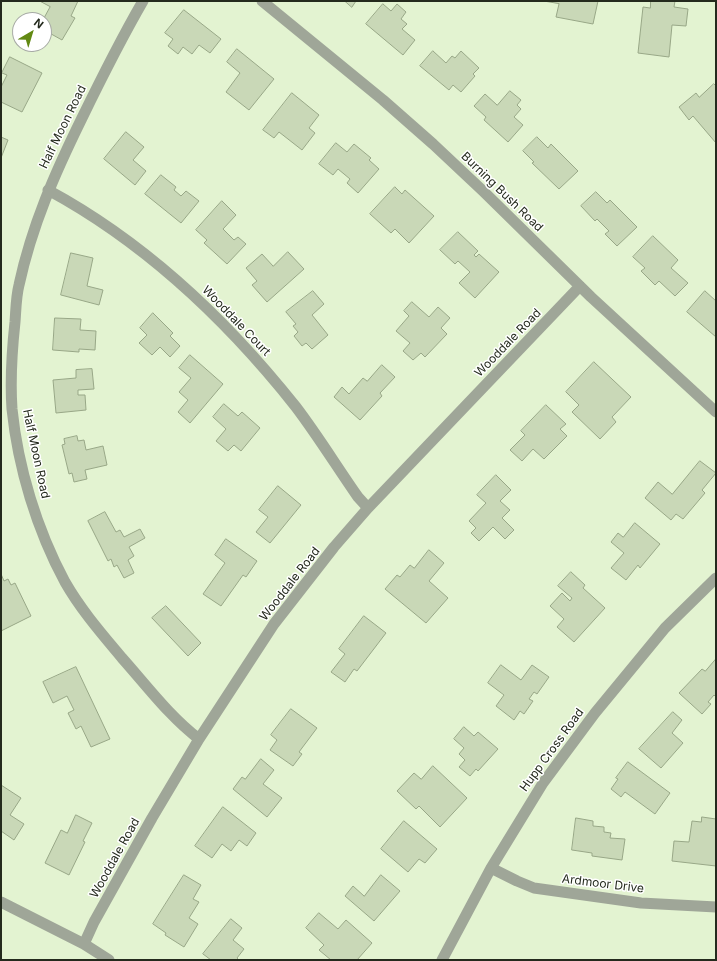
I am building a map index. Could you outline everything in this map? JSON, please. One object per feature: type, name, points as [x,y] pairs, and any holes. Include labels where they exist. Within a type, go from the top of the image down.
[{"type":"street","name":"Half Moon Road","points":[[144,1],[106,70],[48,190],[36,222],[18,287],[13,340],[12,408],[18,447],[33,506],[52,555],[66,582],[81,607],[103,636],[178,722],[199,739]]},
{"type":"street","name":"Burning Bush Road","points":[[262,1],[383,100],[433,144],[580,286],[716,412]]},
{"type":"street","name":"Wooddale Court","points":[[48,190],[81,208],[131,242],[161,266],[216,316],[245,347],[296,408],[358,497],[368,508]]},
{"type":"street","name":"Wooddale Road","points":[[84,944],[94,922],[152,818],[199,739],[274,624],[300,590],[368,508],[580,286]]},
{"type":"street","name":"Hupp Cross Road","points":[[442,960],[491,868],[543,783],[595,713],[664,628],[716,578]]},
{"type":"street","name":"Ardmoor Drive","points":[[491,868],[534,888],[634,902],[716,907]]},
{"type":"street","points":[[1,902],[84,944],[109,960]]},
{"type":"building","points":[[40,1],[78,1],[71,16],[75,18],[62,40],[52,34],[52,12],[47,12],[50,7]]},
{"type":"building","points":[[345,1],[356,1],[352,7]]},
{"type":"building","points":[[544,1],[598,1],[593,24],[556,17],[559,4]]},
{"type":"building","points":[[651,1],[675,1],[674,7],[688,9],[686,26],[672,25],[669,57],[638,53],[643,7],[650,8]]},
{"type":"building","points":[[383,4],[391,11],[397,4],[406,12],[401,19],[407,24],[402,29],[415,40],[403,55],[366,24]]},
{"type":"building","points":[[184,10],[221,39],[210,53],[199,45],[192,54],[183,47],[178,54],[168,46],[173,39],[165,33]]},
{"type":"building","points":[[237,49],[274,79],[249,110],[226,92],[240,73],[227,62]]},
{"type":"building","points":[[433,51],[446,63],[452,56],[455,58],[461,51],[479,68],[473,74],[475,76],[461,92],[453,85],[449,90],[420,66]]},
{"type":"building","points":[[10,57],[42,73],[22,112],[1,102],[1,87],[7,75],[2,73]]},
{"type":"building","points":[[714,84],[716,86],[716,143],[693,116],[689,120],[679,107],[696,93],[699,97]]},
{"type":"building","points":[[510,91],[521,100],[517,105],[521,109],[514,117],[523,125],[508,142],[484,120],[486,117],[474,106],[485,94],[497,105]]},
{"type":"building","points":[[292,93],[319,115],[309,128],[315,133],[302,150],[279,132],[274,138],[263,130]]},
{"type":"building","points":[[126,132],[144,147],[133,160],[146,171],[135,185],[104,159]]},
{"type":"building","points":[[1,137],[8,140],[1,158]]},
{"type":"building","points":[[537,137],[548,148],[551,144],[578,171],[559,189],[532,163],[534,162],[523,151]]},
{"type":"building","points":[[336,143],[347,152],[354,144],[371,158],[369,160],[379,169],[358,193],[347,183],[350,179],[338,169],[333,175],[319,164]]},
{"type":"building","points":[[161,175],[176,187],[174,190],[181,196],[186,191],[199,201],[181,223],[145,194]]},
{"type":"building","points":[[395,187],[402,194],[405,190],[434,216],[409,243],[395,229],[391,233],[370,214]]},
{"type":"building","points":[[596,192],[607,203],[610,200],[637,227],[617,246],[605,234],[609,231],[597,219],[595,221],[581,206]]},
{"type":"building","points":[[222,201],[236,215],[223,229],[234,240],[238,237],[246,244],[227,264],[204,243],[207,240],[196,230]]},
{"type":"building","points":[[458,232],[478,251],[474,255],[476,257],[479,254],[499,272],[475,298],[459,283],[470,272],[458,261],[455,264],[440,250]]},
{"type":"building","points":[[653,236],[678,260],[671,268],[688,283],[675,296],[659,281],[655,285],[641,271],[645,268],[633,257]]},
{"type":"building","points":[[288,252],[304,269],[267,302],[252,285],[257,281],[246,268],[262,254],[273,266]]},
{"type":"building","points":[[71,253],[93,258],[87,286],[103,290],[99,305],[61,295]]},
{"type":"building","points":[[313,291],[324,304],[312,315],[328,335],[312,349],[306,343],[302,346],[294,336],[298,332],[293,326],[296,324],[286,312]]},
{"type":"building","points":[[705,291],[716,301],[716,337],[687,312]]},
{"type":"building","points":[[412,302],[429,317],[438,307],[450,318],[441,328],[447,334],[425,357],[421,353],[413,360],[403,351],[410,343],[396,331],[409,316],[404,311]]},
{"type":"building","points":[[153,313],[173,333],[170,336],[180,346],[170,357],[160,347],[152,355],[139,343],[147,335],[140,328]]},
{"type":"building","points":[[55,318],[81,319],[80,330],[96,331],[95,350],[79,349],[79,352],[53,350]]},
{"type":"building","points":[[190,355],[223,384],[190,423],[178,412],[188,400],[179,392],[191,378],[179,368]]},
{"type":"building","points":[[594,362],[631,397],[612,417],[616,422],[600,439],[572,412],[579,405],[566,392]]},
{"type":"building","points":[[382,365],[395,377],[380,393],[382,396],[360,420],[334,397],[342,387],[349,394],[363,378],[367,381]]},
{"type":"building","points":[[92,369],[94,389],[78,390],[78,395],[85,395],[86,410],[56,413],[53,380],[76,378],[76,370]]},
{"type":"building","points":[[224,404],[238,416],[242,412],[260,428],[241,451],[234,445],[228,451],[216,441],[226,429],[213,417]]},
{"type":"building","points":[[546,405],[566,424],[560,429],[567,436],[544,459],[533,449],[522,461],[510,450],[525,435],[521,431]]},
{"type":"building","points":[[77,436],[78,441],[84,440],[86,450],[103,446],[107,465],[85,470],[87,479],[74,482],[72,473],[69,474],[62,445],[65,444],[64,439]]},
{"type":"building","points":[[700,461],[716,473],[702,490],[705,493],[683,519],[676,514],[671,520],[645,498],[658,482],[672,494]]},
{"type":"building","points":[[496,475],[511,490],[500,501],[510,510],[502,518],[514,530],[505,539],[493,527],[479,541],[471,533],[476,528],[469,521],[486,503],[477,495]]},
{"type":"building","points":[[278,486],[301,505],[270,543],[256,532],[268,517],[259,510]]},
{"type":"building","points":[[105,512],[116,532],[120,530],[124,537],[140,529],[145,538],[129,547],[134,556],[128,560],[134,573],[124,578],[117,565],[114,567],[111,559],[108,561],[88,521]]},
{"type":"building","points":[[635,523],[660,544],[640,568],[638,565],[626,580],[611,568],[624,553],[611,542],[618,533],[623,537]]},
{"type":"building","points":[[226,539],[257,561],[246,577],[243,575],[221,606],[203,594],[225,563],[215,555]]},
{"type":"building","points":[[429,550],[444,563],[429,581],[448,598],[426,623],[385,589],[397,575],[400,577],[410,565],[414,568]]},
{"type":"building","points":[[571,572],[585,585],[583,588],[605,608],[574,642],[557,627],[564,619],[550,606],[562,593],[570,601],[572,598],[558,586]]},
{"type":"building","points":[[1,574],[4,581],[8,579],[11,585],[15,583],[31,616],[1,631]]},
{"type":"building","points":[[166,606],[201,643],[188,656],[152,618]]},
{"type":"building","points":[[364,616],[386,633],[357,671],[354,669],[345,682],[331,672],[345,654],[339,649]]},
{"type":"building","points":[[716,659],[716,697],[714,695],[708,702],[711,704],[702,714],[679,693],[702,669],[705,671]]},
{"type":"building","points":[[501,665],[521,680],[532,665],[549,677],[537,694],[534,692],[529,699],[533,701],[524,714],[520,711],[514,720],[496,706],[504,695],[488,683]]},
{"type":"building","points":[[76,667],[110,739],[91,747],[81,726],[76,729],[68,713],[74,710],[67,696],[53,703],[43,682]]},
{"type":"building","points":[[291,709],[317,728],[299,752],[302,754],[293,766],[270,750],[277,740],[271,735]]},
{"type":"building","points":[[673,712],[682,720],[672,733],[683,743],[661,768],[639,749]]},
{"type":"building","points":[[464,727],[474,736],[478,732],[498,749],[478,771],[476,769],[470,776],[459,767],[465,760],[459,754],[464,748],[454,739]]},
{"type":"building","points":[[261,759],[274,770],[263,784],[282,798],[267,817],[233,789],[242,777],[245,779]]},
{"type":"building","points":[[628,762],[670,793],[655,814],[625,792],[621,797],[611,789],[618,779],[616,778]]},
{"type":"building","points":[[433,766],[467,798],[440,827],[419,806],[416,809],[397,791],[414,773],[421,779]]},
{"type":"building","points":[[1,785],[21,798],[10,815],[24,824],[14,840],[1,831]]},
{"type":"building","points":[[223,807],[256,833],[247,846],[239,840],[231,851],[222,844],[212,858],[195,846]]},
{"type":"building","points":[[76,815],[92,823],[83,841],[85,842],[69,875],[45,863],[61,830],[67,833]]},
{"type":"building","points":[[702,817],[716,819],[716,866],[672,861],[674,841],[689,842],[692,821],[701,822]]},
{"type":"building","points":[[576,818],[593,821],[593,826],[604,827],[604,832],[611,833],[610,838],[625,839],[622,860],[592,856],[592,853],[572,850]]},
{"type":"building","points":[[404,821],[437,849],[425,863],[419,859],[408,872],[381,849]]},
{"type":"building","points":[[184,875],[201,885],[193,899],[199,902],[189,918],[198,924],[184,947],[165,935],[166,933],[153,924]]},
{"type":"building","points":[[381,875],[400,891],[374,921],[345,896],[353,886],[364,896]]},
{"type":"building","points":[[319,913],[338,929],[346,920],[372,943],[357,960],[331,960],[319,950],[324,945],[306,928]]},
{"type":"building","points":[[231,919],[242,928],[233,940],[244,949],[237,958],[239,960],[211,960],[203,954]]}]
